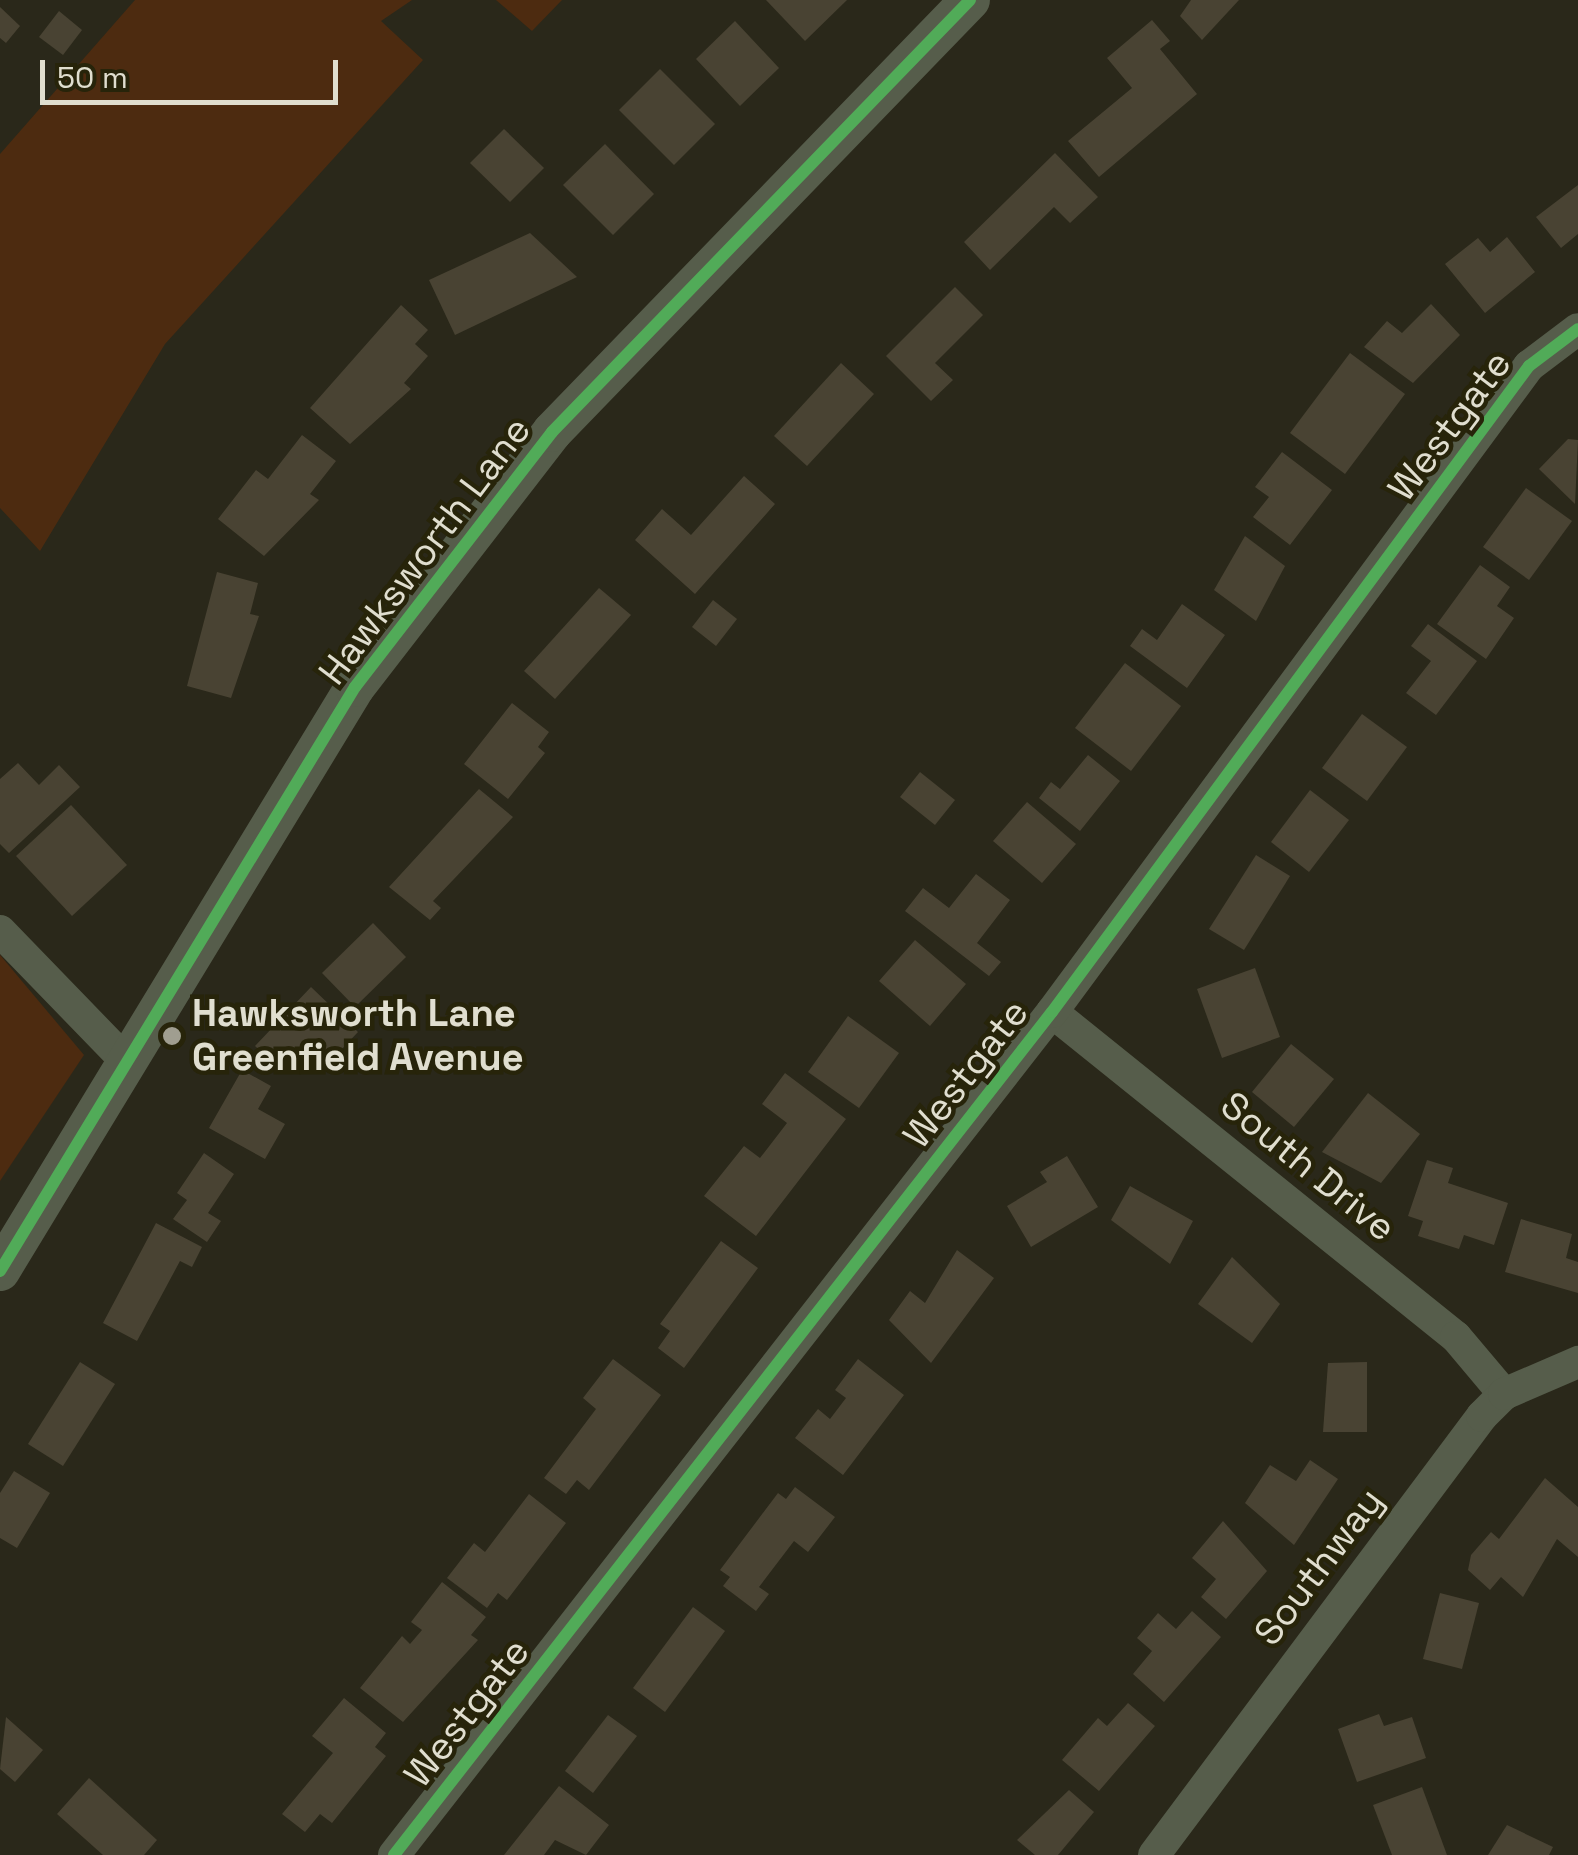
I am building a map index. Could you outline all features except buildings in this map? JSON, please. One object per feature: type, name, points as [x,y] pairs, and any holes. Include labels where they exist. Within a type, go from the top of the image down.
[{"type":"street","name":"Hawksworth Lane","points":[[0,1271],[130,1064],[355,687],[552,432],[970,0]]},
{"type":"street","name":"Westgate","points":[[394,1855],[1052,1012],[1529,366],[1578,329]]},
{"type":"street","points":[[0,931],[130,1064]]},
{"type":"street","name":"South Drive","points":[[1052,1012],[1456,1336],[1504,1394]]},
{"type":"street","name":"Southway","points":[[1156,1854],[1504,1394],[1578,1362]]},
{"type":"shaded area","points":[[135,0],[412,0],[381,21],[423,60],[165,344],[40,551],[0,508],[0,154]]},
{"type":"shaded area","points":[[496,0],[562,0],[532,31]]},
{"type":"shaded area","points":[[0,955],[84,1055],[0,1181]]},
{"type":"cycle path","points":[[0,1271],[355,687],[552,432],[970,0]]},
{"type":"cycle path","points":[[394,1855],[1052,1012],[1529,366],[1578,329]]},
{"type":"place","name":"Hawksworth Lane Greenfield Avenue","points":[[172,1036]]}]
